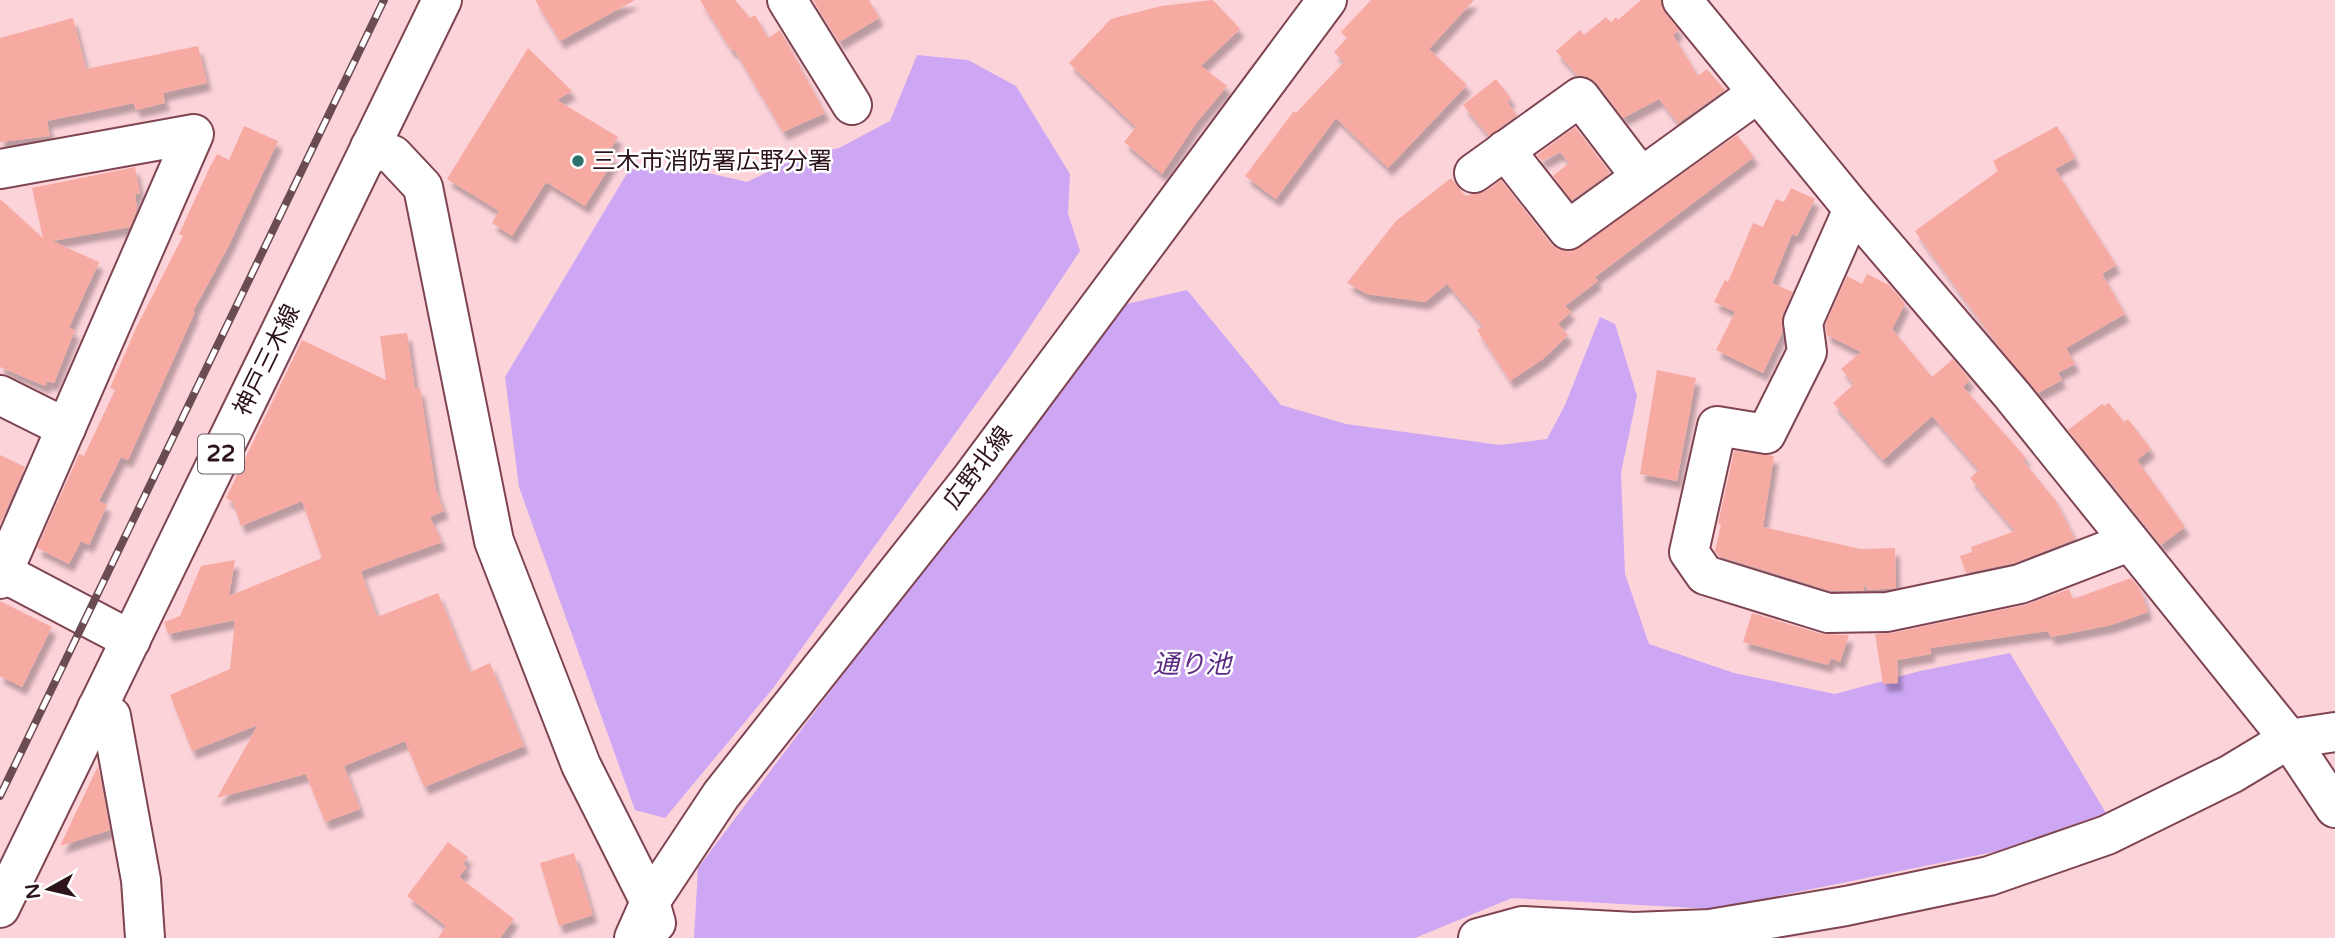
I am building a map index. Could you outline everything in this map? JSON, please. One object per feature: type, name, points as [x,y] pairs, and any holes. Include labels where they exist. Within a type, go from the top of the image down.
[{"type":"street","name":"神戸三木線","points":[[0,908],[442,0]]},
{"type":"street","points":[[787,0],[852,105]]},
{"type":"street","name":"広野北線","points":[[634,938],[650,902],[721,795],[971,479],[1327,0]]},
{"type":"street","points":[[1682,0],[1853,209],[2012,395],[2290,739],[2335,808]]},
{"type":"street","points":[[1505,150],[1568,230],[1758,93]]},
{"type":"street","points":[[1474,173],[1580,97],[1641,177]]},
{"type":"street","points":[[0,169],[194,134],[1,574],[131,640]]},
{"type":"street","points":[[370,147],[393,155],[423,187],[495,541],[581,765],[650,902],[661,938]]},
{"type":"street","points":[[1853,209],[1802,322],[1807,352],[1766,434],[1717,426],[1689,552],[1705,575],[1828,613],[1887,612],[2020,584],[2129,542]]},
{"type":"street","points":[[0,395],[66,428]]},
{"type":"street","points":[[97,708],[111,716],[141,880],[145,938]]},
{"type":"street","points":[[1478,938],[1522,926],[1634,932],[1710,929],[1846,906],[1989,876],[2107,835],[2231,774],[2290,739],[2335,732]]},
{"type":"water","points":[[917,55],[968,60],[1016,86],[1070,174],[1068,213],[1080,251],[1007,361],[774,687],[665,818],[635,810],[519,487],[505,377],[629,170],[688,170],[747,182],[800,156],[839,148],[890,121]]},
{"type":"water","name":"通り池","points":[[1187,290],[1281,405],[1346,424],[1500,445],[1547,439],[1565,405],[1600,317],[1615,324],[1637,396],[1621,473],[1625,574],[1649,644],[1734,673],[1835,694],[1920,671],[2010,653],[2106,813],[1998,851],[1714,909],[1512,898],[1415,938],[694,938],[698,868],[1118,306]]},
{"type":"building","points":[[535,0],[635,0],[560,41]]},
{"type":"building","points":[[700,0],[735,0],[750,18],[755,15],[768,38],[780,30],[825,113],[783,132],[734,49],[732,51]]},
{"type":"building","points":[[813,0],[869,0],[879,18],[839,42]]},
{"type":"building","points":[[1213,0],[1240,29],[1201,66],[1227,86],[1197,122],[1162,174],[1124,142],[1136,127],[1069,63],[1111,19],[1161,6]]},
{"type":"building","points":[[1371,0],[1474,0],[1429,49],[1467,85],[1388,168],[1336,118],[1276,199],[1245,176],[1294,111],[1296,113],[1344,62],[1334,52],[1347,38],[1341,32]]},
{"type":"building","points":[[1641,0],[1661,0],[1665,13],[1679,30],[1673,35],[1698,76],[1707,69],[1725,90],[1678,123],[1659,99],[1623,118],[1597,83],[1588,77],[1577,75],[1556,51],[1580,30],[1584,35],[1606,17],[1611,22],[1616,17],[1618,20]]},
{"type":"building","points":[[73,18],[86,69],[198,46],[207,83],[163,93],[165,103],[136,110],[134,103],[47,121],[50,136],[0,142],[0,38]]},
{"type":"building","points":[[528,48],[572,91],[557,100],[618,137],[608,153],[615,158],[585,206],[546,182],[512,236],[492,223],[499,211],[447,179]]},
{"type":"building","points":[[1496,79],[1511,99],[1507,102],[1517,115],[1489,136],[1463,105]]},
{"type":"building","points":[[244,126],[278,141],[228,247],[193,311],[195,312],[128,460],[121,457],[99,501],[107,505],[89,545],[81,541],[69,564],[37,548],[79,454],[84,456],[115,390],[110,388],[136,328],[183,236],[179,234],[209,169],[217,154],[229,160]]},
{"type":"building","points":[[2057,126],[2075,158],[2055,169],[2116,265],[2102,274],[2125,314],[2066,348],[2075,364],[2058,373],[2062,380],[2038,393],[2000,348],[1915,231],[1998,171],[1993,161]]},
{"type":"building","points":[[1575,127],[1610,173],[1572,200],[1553,176],[1569,163],[1560,152],[1542,161],[1537,155]]},
{"type":"building","points":[[1737,135],[1754,157],[1595,277],[1598,281],[1565,306],[1571,312],[1558,324],[1568,335],[1543,359],[1510,381],[1477,330],[1483,326],[1447,284],[1425,302],[1367,294],[1347,283],[1396,221],[1451,178],[1465,196],[1486,191],[1501,180],[1551,244],[1560,250],[1571,252]]},
{"type":"building","points":[[135,167],[140,193],[135,194],[137,209],[130,227],[52,241],[99,262],[69,328],[75,330],[54,383],[47,381],[45,386],[0,367],[0,199],[43,238],[32,188]]},
{"type":"building","points":[[1791,188],[1815,199],[1797,236],[1792,234],[1772,283],[1793,292],[1783,314],[1782,333],[1763,373],[1716,350],[1735,312],[1714,302],[1725,280],[1728,282],[1753,223],[1763,227],[1776,199],[1784,202]]},
{"type":"building","points":[[1867,274],[1889,285],[1905,304],[1892,329],[1932,377],[1953,359],[1970,380],[1963,387],[2026,458],[2023,461],[2056,501],[2075,539],[2014,563],[1966,573],[1960,556],[1972,552],[1971,547],[2015,531],[1970,478],[1979,470],[1932,416],[1883,460],[1833,403],[1854,384],[1841,369],[1861,352],[1827,335],[1825,325],[1847,276],[1862,284]]},
{"type":"building","points":[[407,333],[415,389],[420,388],[436,490],[444,511],[430,517],[442,542],[361,571],[377,617],[438,593],[470,672],[490,663],[524,746],[424,787],[405,741],[344,766],[360,809],[325,822],[306,774],[217,798],[258,725],[192,751],[170,695],[230,669],[235,620],[168,634],[164,622],[180,616],[201,566],[235,560],[229,596],[322,558],[302,501],[241,526],[233,502],[226,498],[302,340],[386,380],[380,336]]},
{"type":"building","points":[[1657,370],[1696,378],[1677,481],[1640,474]]},
{"type":"building","points":[[2109,403],[2124,422],[2128,419],[2151,449],[2137,460],[2185,527],[2161,545],[2068,430],[2102,404],[2104,406]]},
{"type":"building","points":[[1734,451],[1774,456],[1763,527],[1861,549],[1895,548],[1896,588],[1867,590],[1866,583],[1863,591],[1831,591],[1719,556],[1715,551],[1721,524],[1718,524]]},
{"type":"building","points":[[0,455],[25,467],[0,524]]},
{"type":"building","points":[[2131,578],[2140,589],[2148,612],[2111,625],[2051,637],[2048,631],[1930,648],[1931,654],[1897,660],[1898,683],[1883,684],[1875,634],[1892,633],[2025,605],[2069,589],[2073,599]]},
{"type":"building","points":[[0,601],[52,627],[22,687],[0,676]]},
{"type":"building","points":[[1752,613],[1822,634],[1849,635],[1840,662],[1831,658],[1828,665],[1743,642]]},
{"type":"building","points":[[98,766],[110,830],[60,846]]},
{"type":"building","points":[[448,842],[468,857],[463,864],[467,867],[459,877],[514,919],[500,938],[438,938],[446,926],[407,896]]},
{"type":"building","points":[[574,853],[593,915],[559,926],[540,863]]},
{"type":"railway","points":[[0,796],[384,0]]},
{"type":"place","name":"三木市消防署広野分署","points":[[578,161]]}]
